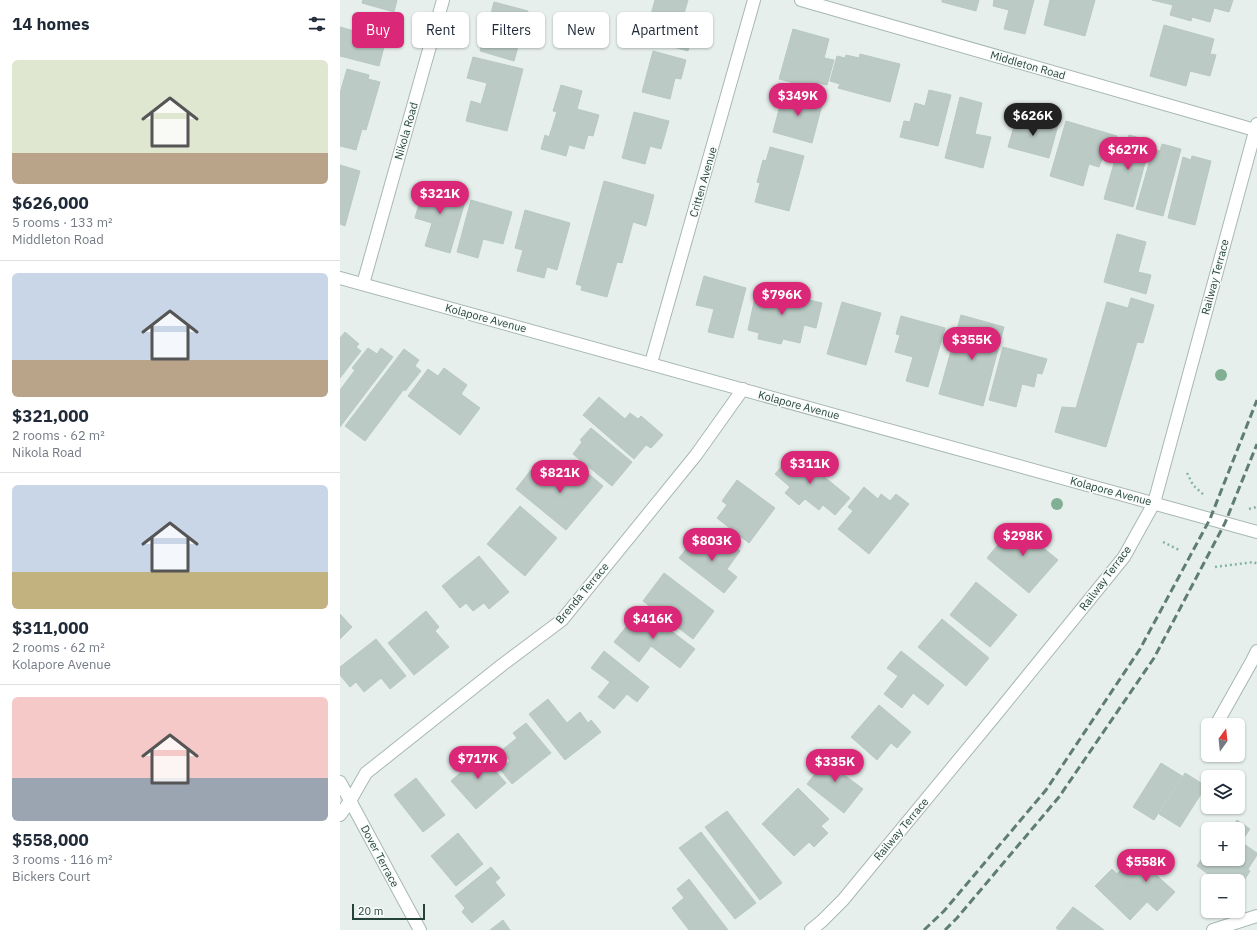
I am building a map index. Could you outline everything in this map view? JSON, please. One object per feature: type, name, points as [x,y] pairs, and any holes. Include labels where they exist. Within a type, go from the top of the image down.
[{"type":"street","name":"Nikola Road","points":[[363,284],[442,0]]},
{"type":"street","name":"Critten Avenue","points":[[651,363],[754,0]]},
{"type":"street","name":"Middleton Road","points":[[801,0],[1256,127]]},
{"type":"street","name":"Railway Terrace","points":[[811,930],[843,900],[1124,557],[1154,503],[1256,127]]},
{"type":"street","name":"Kolapore Avenue","points":[[340,278],[1257,532]]},
{"type":"street","name":"Brenda Terrace","points":[[340,816],[366,773],[502,665],[562,620],[696,455],[743,389]]},
{"type":"street","points":[[1220,718],[1257,651]]},
{"type":"street","name":"Dover Terrace","points":[[340,782],[420,930]]},
{"type":"street","points":[[1213,930],[1257,916]]},
{"type":"path","points":[[1187,473],[1193,485],[1205,496]]},
{"type":"path","points":[[1249,509],[1257,507]]},
{"type":"path","points":[[1162,542],[1179,550]]},
{"type":"path","points":[[1215,567],[1254,562],[1257,564]]},
{"type":"building","points":[[363,0],[397,0],[394,12],[362,3]]},
{"type":"building","points":[[655,0],[688,0],[685,12],[652,12]]},
{"type":"building","points":[[942,0],[979,0],[976,11],[942,2]]},
{"type":"building","points":[[994,0],[1034,0],[1025,34],[1004,29],[1009,10],[993,6]]},
{"type":"building","points":[[1050,0],[1095,0],[1085,36],[1044,25]]},
{"type":"building","points":[[1152,0],[1233,0],[1229,12],[1214,8],[1210,22],[1192,17],[1191,21],[1170,15],[1173,5]]},
{"type":"building","points":[[494,2],[528,11],[528,12],[491,12]]},
{"type":"building","points":[[1164,25],[1214,39],[1210,54],[1216,55],[1210,76],[1190,71],[1186,86],[1150,76]]},
{"type":"building","points":[[340,27],[352,30],[352,48],[384,48],[379,66],[340,56]]},
{"type":"building","points":[[793,29],[829,39],[824,58],[834,60],[827,85],[818,83],[816,89],[779,79]]},
{"type":"building","points":[[481,48],[518,48],[514,61],[480,51]]},
{"type":"building","points":[[677,48],[689,48],[688,51]]},
{"type":"building","points":[[653,51],[686,60],[681,79],[675,78],[670,99],[642,92]]},
{"type":"building","points":[[860,54],[900,64],[890,102],[838,88],[840,84],[830,81],[837,56],[845,58],[846,55],[859,58]]},
{"type":"building","points":[[473,57],[523,69],[507,131],[466,121],[471,101],[481,104],[487,83],[467,78]]},
{"type":"building","points":[[347,69],[369,75],[368,79],[380,82],[366,130],[362,129],[356,150],[340,146],[340,93]]},
{"type":"building","points":[[561,85],[582,91],[577,109],[599,115],[593,136],[588,135],[584,149],[569,145],[566,156],[541,149],[545,135],[549,137],[557,112],[553,111]]},
{"type":"building","points":[[929,90],[951,95],[938,146],[900,137],[904,121],[910,122],[915,103],[925,106]]},
{"type":"building","points":[[784,91],[823,101],[812,143],[773,132]]},
{"type":"building","points":[[960,97],[982,103],[975,134],[991,137],[983,168],[945,158]]},
{"type":"building","points":[[634,112],[669,121],[661,149],[650,146],[645,164],[622,158]]},
{"type":"building","points":[[1017,116],[1038,122],[1038,120],[1058,125],[1049,158],[1008,147]]},
{"type":"building","points":[[1066,121],[1117,136],[1110,161],[1102,159],[1099,167],[1089,164],[1083,186],[1050,176]]},
{"type":"building","points":[[1129,135],[1151,141],[1133,207],[1104,199],[1121,138],[1127,140]]},
{"type":"building","points":[[1162,144],[1181,149],[1163,216],[1136,209],[1153,149],[1160,151]]},
{"type":"building","points":[[770,147],[804,156],[789,211],[755,202],[760,183],[757,182],[763,160],[766,161]]},
{"type":"building","points":[[1192,156],[1211,161],[1195,225],[1168,218],[1183,157],[1191,160]]},
{"type":"building","points":[[340,165],[360,171],[345,226],[340,224]]},
{"type":"building","points":[[604,181],[654,195],[646,226],[633,222],[622,263],[617,262],[607,297],[581,290],[582,286],[576,284]]},
{"type":"building","points":[[422,182],[467,195],[450,253],[425,246],[432,223],[415,218],[420,200],[417,200]]},
{"type":"building","points":[[471,200],[512,212],[503,244],[483,239],[478,258],[457,252]]},
{"type":"building","points":[[525,210],[570,223],[557,270],[547,267],[544,278],[517,271],[523,250],[515,248]]},
{"type":"building","points":[[1117,234],[1146,242],[1138,272],[1151,275],[1146,294],[1104,282]]},
{"type":"building","points":[[704,276],[746,288],[733,338],[708,332],[714,309],[696,305]]},
{"type":"building","points":[[757,288],[822,303],[816,328],[804,325],[800,343],[783,339],[781,344],[758,339],[759,333],[748,330]]},
{"type":"building","points":[[1131,298],[1154,305],[1143,343],[1137,342],[1106,447],[1055,432],[1062,407],[1076,408],[1107,302],[1128,308]]},
{"type":"building","points":[[842,302],[881,313],[866,365],[827,354]]},
{"type":"building","points":[[961,315],[1004,327],[983,406],[939,394]]},
{"type":"building","points":[[901,316],[945,328],[928,387],[906,381],[913,357],[895,352],[900,335],[896,334]]},
{"type":"building","points":[[345,332],[359,344],[356,347],[361,351],[340,378],[340,338]]},
{"type":"building","points":[[1003,347],[1047,359],[1042,374],[1037,373],[1034,387],[1022,384],[1016,407],[989,400]]},
{"type":"building","points":[[368,348],[377,354],[381,348],[393,357],[340,427],[340,390],[355,370],[352,368]]},
{"type":"building","points":[[404,349],[419,360],[415,366],[421,371],[405,391],[404,389],[365,441],[345,426]]},
{"type":"building","points":[[444,368],[467,385],[461,394],[480,408],[460,435],[408,396],[428,369],[438,376]]},
{"type":"building","points":[[599,397],[625,419],[630,413],[638,419],[641,416],[663,435],[651,448],[646,445],[634,459],[583,415]]},
{"type":"building","points":[[591,428],[632,462],[612,486],[573,454],[582,442],[580,440]]},
{"type":"building","points":[[794,452],[850,498],[835,515],[823,505],[819,510],[805,499],[799,505],[785,493],[790,487],[775,474]]},
{"type":"building","points":[[554,465],[574,482],[584,470],[603,486],[566,530],[516,489],[531,470],[542,479]]},
{"type":"building","points":[[737,480],[775,508],[749,543],[717,518],[727,505],[722,501]]},
{"type":"building","points":[[864,487],[878,499],[881,494],[890,501],[896,494],[909,504],[869,554],[838,529],[853,511],[848,507]]},
{"type":"building","points":[[520,506],[557,538],[525,576],[487,544]]},
{"type":"building","points":[[1015,524],[1024,532],[1030,525],[1046,539],[1041,546],[1058,560],[1029,593],[987,558]]},
{"type":"building","points":[[721,536],[740,551],[727,569],[737,577],[724,593],[679,558],[694,539],[710,551]]},
{"type":"building","points":[[479,556],[509,592],[489,609],[484,603],[473,611],[466,603],[460,608],[442,586]]},
{"type":"building","points":[[664,573],[714,611],[693,639],[643,601]]},
{"type":"building","points":[[976,582],[1017,615],[990,647],[950,615]]},
{"type":"building","points":[[641,608],[695,649],[680,668],[651,646],[639,662],[614,642]]},
{"type":"building","points":[[426,611],[439,627],[435,631],[449,647],[414,675],[388,643]]},
{"type":"building","points":[[340,614],[352,627],[340,639]]},
{"type":"building","points":[[942,619],[989,658],[966,686],[918,647]]},
{"type":"building","points":[[376,639],[406,676],[390,689],[381,678],[364,692],[356,682],[350,687],[340,675],[340,667]]},
{"type":"building","points":[[604,651],[649,687],[637,702],[627,694],[614,709],[598,697],[610,682],[591,668]]},
{"type":"building","points":[[901,651],[944,685],[928,705],[913,693],[902,708],[884,694],[898,676],[887,668]]},
{"type":"building","points":[[548,699],[567,723],[580,712],[588,723],[591,720],[601,732],[565,760],[529,714]]},
{"type":"building","points":[[879,705],[911,732],[897,748],[891,743],[877,760],[851,737]]},
{"type":"building","points":[[526,723],[551,753],[512,784],[500,769],[510,761],[501,751],[517,738],[513,733]]},
{"type":"building","points":[[475,748],[506,783],[476,809],[451,781],[468,766],[464,758]]},
{"type":"building","points":[[833,751],[847,761],[839,771],[863,789],[844,813],[807,784]]},
{"type":"building","points":[[1161,763],[1182,776],[1154,820],[1133,807]]},
{"type":"building","points":[[1185,773],[1201,783],[1201,794],[1180,827],[1159,814]]},
{"type":"building","points":[[416,778],[445,815],[423,832],[394,795]]},
{"type":"building","points":[[798,788],[829,819],[821,826],[828,833],[814,847],[809,842],[794,856],[762,824]]},
{"type":"building","points":[[727,811],[782,883],[760,900],[705,827]]},
{"type":"building","points":[[1245,826],[1250,829],[1245,836]]},
{"type":"building","points":[[701,832],[756,903],[735,919],[679,848]]},
{"type":"building","points":[[458,833],[483,864],[456,886],[431,856]]},
{"type":"building","points":[[1245,845],[1257,853],[1248,869],[1244,866],[1245,866]]},
{"type":"building","points":[[1134,855],[1175,892],[1157,911],[1117,874]]},
{"type":"building","points":[[1201,860],[1201,866],[1243,866],[1250,871],[1245,879],[1245,874],[1208,874],[1197,866]]},
{"type":"building","points":[[491,867],[500,878],[495,882],[505,895],[472,923],[462,912],[465,908],[455,896]]},
{"type":"building","points":[[1112,869],[1147,902],[1130,920],[1095,886]]},
{"type":"building","points":[[689,879],[728,930],[689,930],[672,908],[684,898],[677,889]]},
{"type":"building","points":[[1073,907],[1104,930],[1059,930],[1056,928]]},
{"type":"building","points":[[503,920],[510,930],[490,930]]},
{"type":"railway","points":[[924,930],[944,911],[1046,790],[1140,649],[1210,519],[1257,400]]},
{"type":"railway","points":[[945,930],[957,918],[1059,797],[1154,658],[1225,523],[1257,444]]}]
